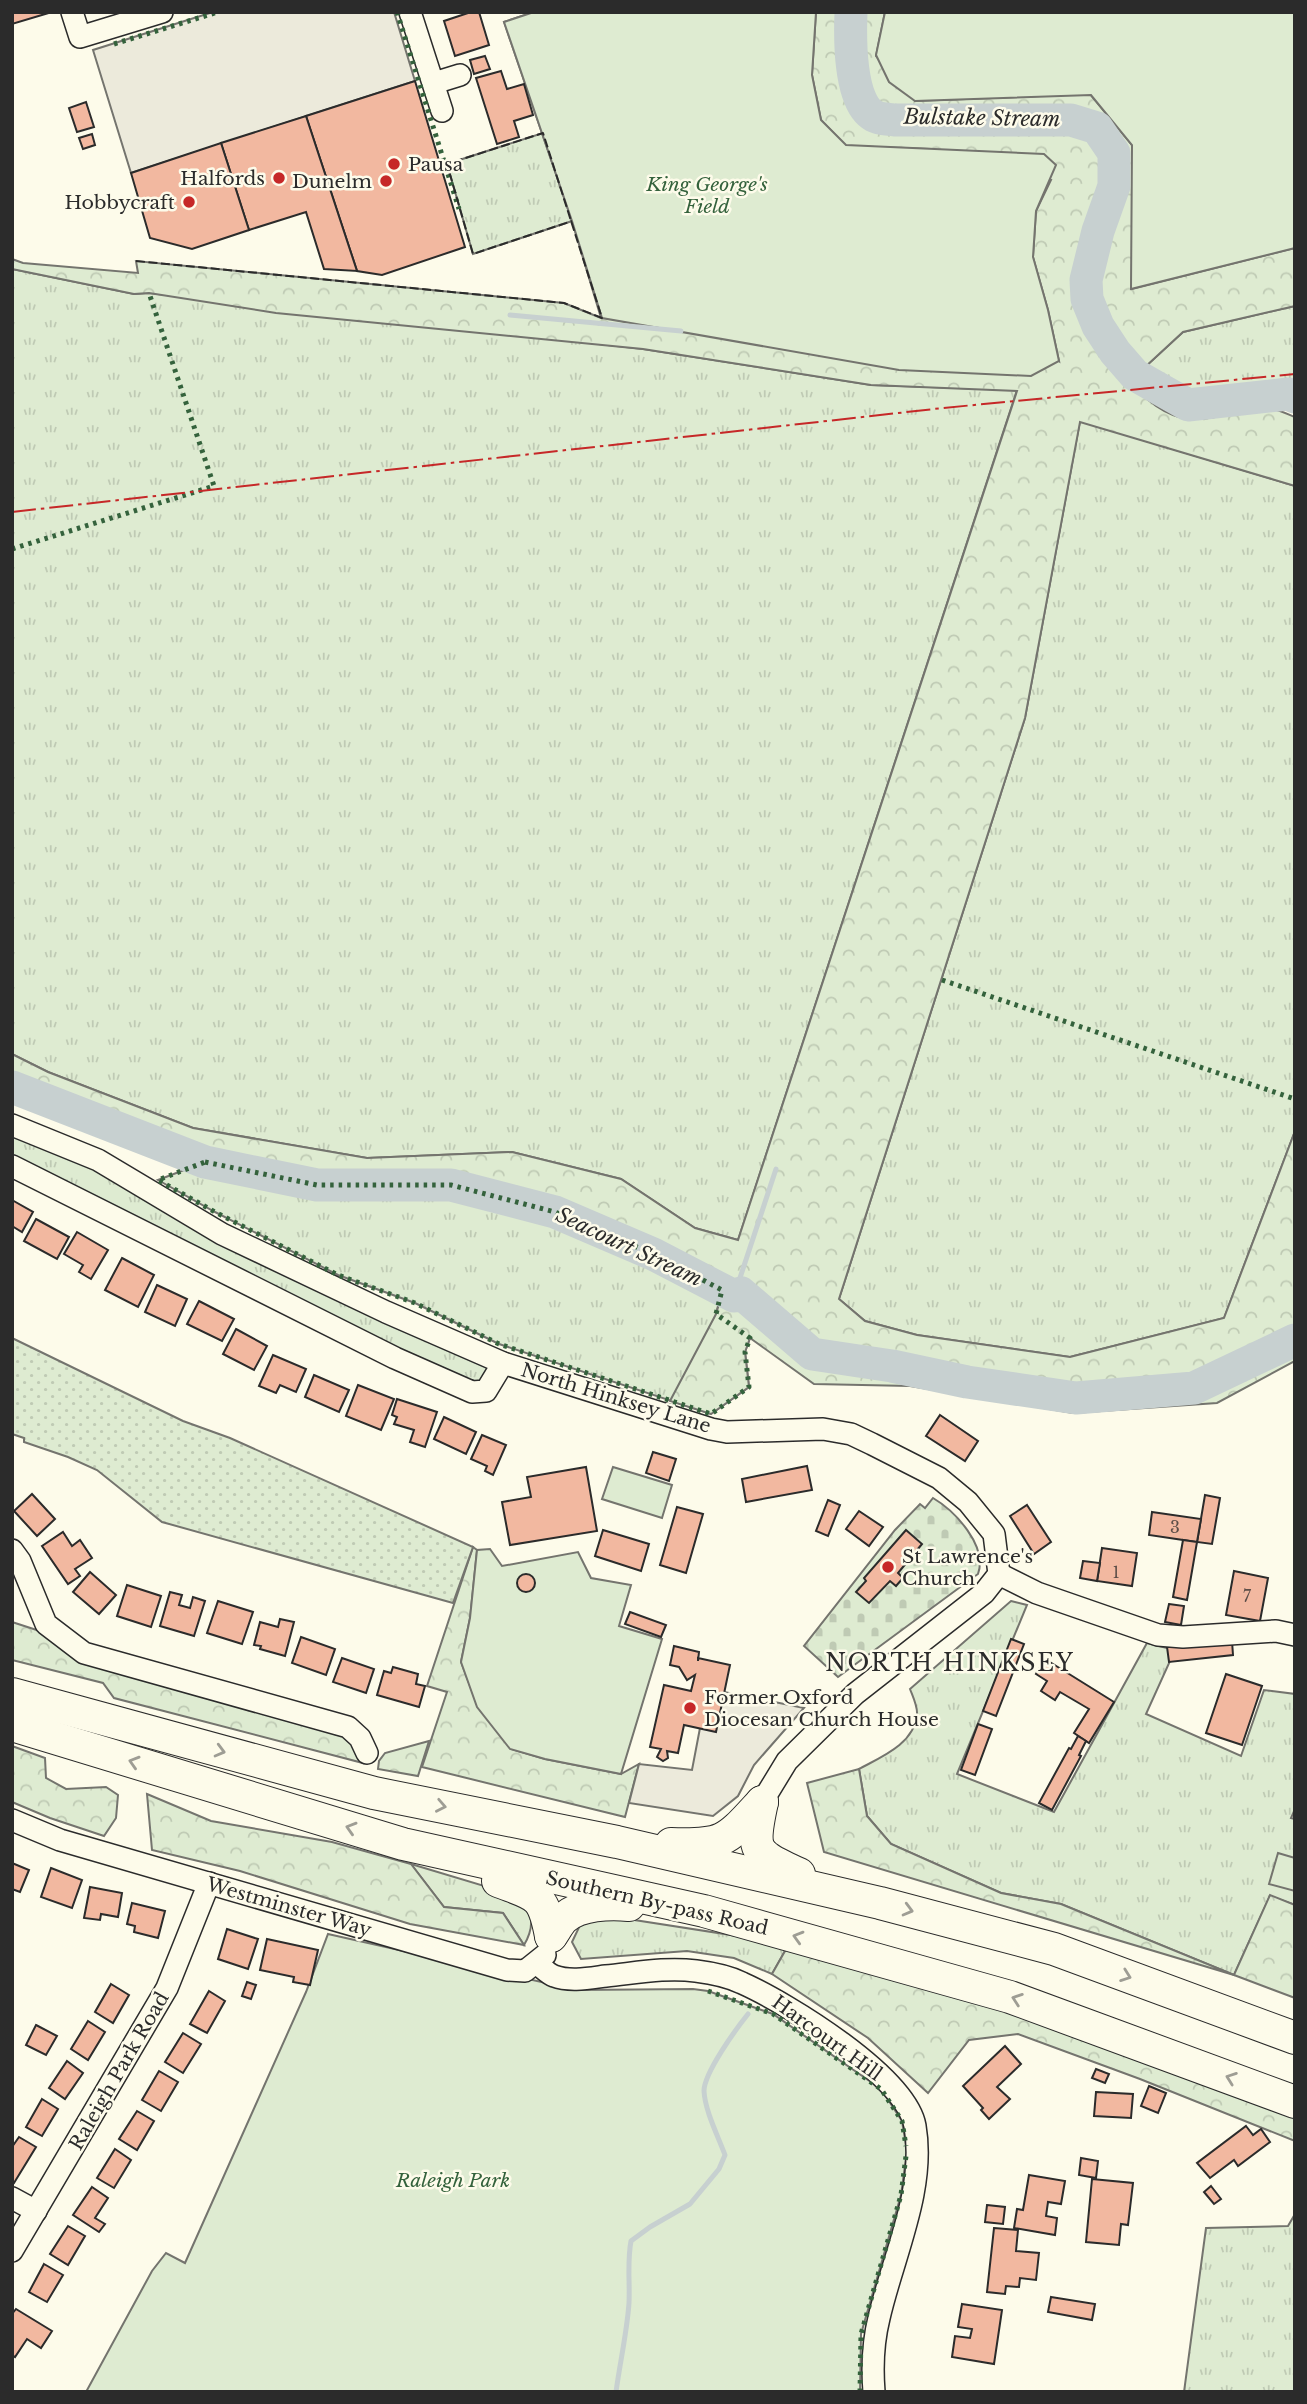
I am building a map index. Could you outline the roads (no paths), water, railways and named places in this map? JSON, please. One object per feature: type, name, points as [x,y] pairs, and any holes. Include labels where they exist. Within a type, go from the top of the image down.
[{"type":"highway","points":[[12,1694],[374,1793],[617,1842],[842,1894],[1055,1950],[1295,2038]]},
{"type":"highway","name":"Southern By-pass Road","points":[[12,1725],[403,1844],[704,1911],[1010,1997],[1295,2102]]},
{"type":"highway","points":[[617,1842],[709,1844],[729,1837],[762,1802]]},
{"type":"highway","points":[[762,1802],[755,1844],[764,1858],[842,1894]]},
{"type":"highway","points":[[403,1844],[538,1896],[547,1911],[544,1950]]},
{"type":"highway","points":[[544,1950],[564,1917],[586,1907],[615,1904],[704,1911]]},
{"type":"street","points":[[72,12],[80,37],[162,12]]},
{"type":"street","points":[[410,12],[442,111]]},
{"type":"street","points":[[434,83],[460,75]]},
{"type":"street","name":"North Hinksey Lane","points":[[12,1125],[97,1160],[222,1234],[386,1312],[503,1363],[711,1429],[727,1432],[823,1429],[851,1434],[939,1478],[968,1502],[994,1534],[999,1574]]},
{"type":"street","name":"North Hinksey Lane","points":[[12,1166],[395,1358],[472,1392],[486,1391],[503,1363]]},
{"type":"street","points":[[15,1559],[46,1624],[84,1653],[348,1727],[360,1738],[368,1753]]},
{"type":"street","points":[[762,1802],[787,1761],[808,1739],[855,1694],[984,1593],[999,1574],[1037,1593],[1158,1635],[1183,1637],[1276,1632],[1295,1635]]},
{"type":"street","name":"Westminster Way","points":[[12,1820],[60,1840],[507,1970],[524,1971],[544,1950]]},
{"type":"street","name":"Raleigh Park Road","points":[[12,2251],[167,1988],[209,1883]]},
{"type":"street","name":"Harcourt Hill","points":[[544,1950],[553,1976],[576,1980],[670,1969],[718,1974],[773,1998],[862,2059],[893,2087],[911,2114],[915,2126],[916,2155],[908,2212],[878,2321],[872,2367],[874,2392]]},
{"type":"street","points":[[12,2198],[36,2211]]},
{"type":"waterway","name":"Bulstake Stream","points":[[851,12],[851,52],[855,84],[866,109],[876,117],[895,120],[1071,120],[1097,128],[1114,153],[1114,186],[1098,231],[1086,280],[1087,299],[1098,326],[1115,352],[1135,375],[1188,405],[1288,394],[1295,397]]},
{"type":"waterway","points":[[510,315],[681,331]]},
{"type":"waterway","name":"Seacourt Stream","points":[[12,1087],[205,1162],[317,1185],[451,1185],[555,1212],[653,1254],[734,1296],[741,1293],[812,1354],[892,1366],[967,1382],[1076,1398],[1194,1388],[1295,1340]]},
{"type":"waterway","points":[[734,1296],[776,1169]]},
{"type":"waterway","points":[[616,2392],[628,2314],[631,2241],[690,2204],[719,2169],[725,2155],[707,2107],[705,2083],[722,2051],[748,2014]]},
{"type":"place","name":"Pausa","points":[[394,164]]},
{"type":"place","name":"Halfords","points":[[279,178]]},
{"type":"place","name":"Dunelm","points":[[386,181]]},
{"type":"place","name":"Hobbycraft","points":[[189,202]]},
{"type":"place","name":"St Lawrence's Church","points":[[888,1567]]},
{"type":"place","name":"Former Oxford Diocesan Church House","points":[[690,1708]]},
{"type":"district","name":"NORTH HINKSEY","points":[[950,1663]]},
{"type":"park label","name":"King George's Field","points":[[707,195]]},
{"type":"park label","name":"Raleigh Park","points":[[453,2180]]}]
